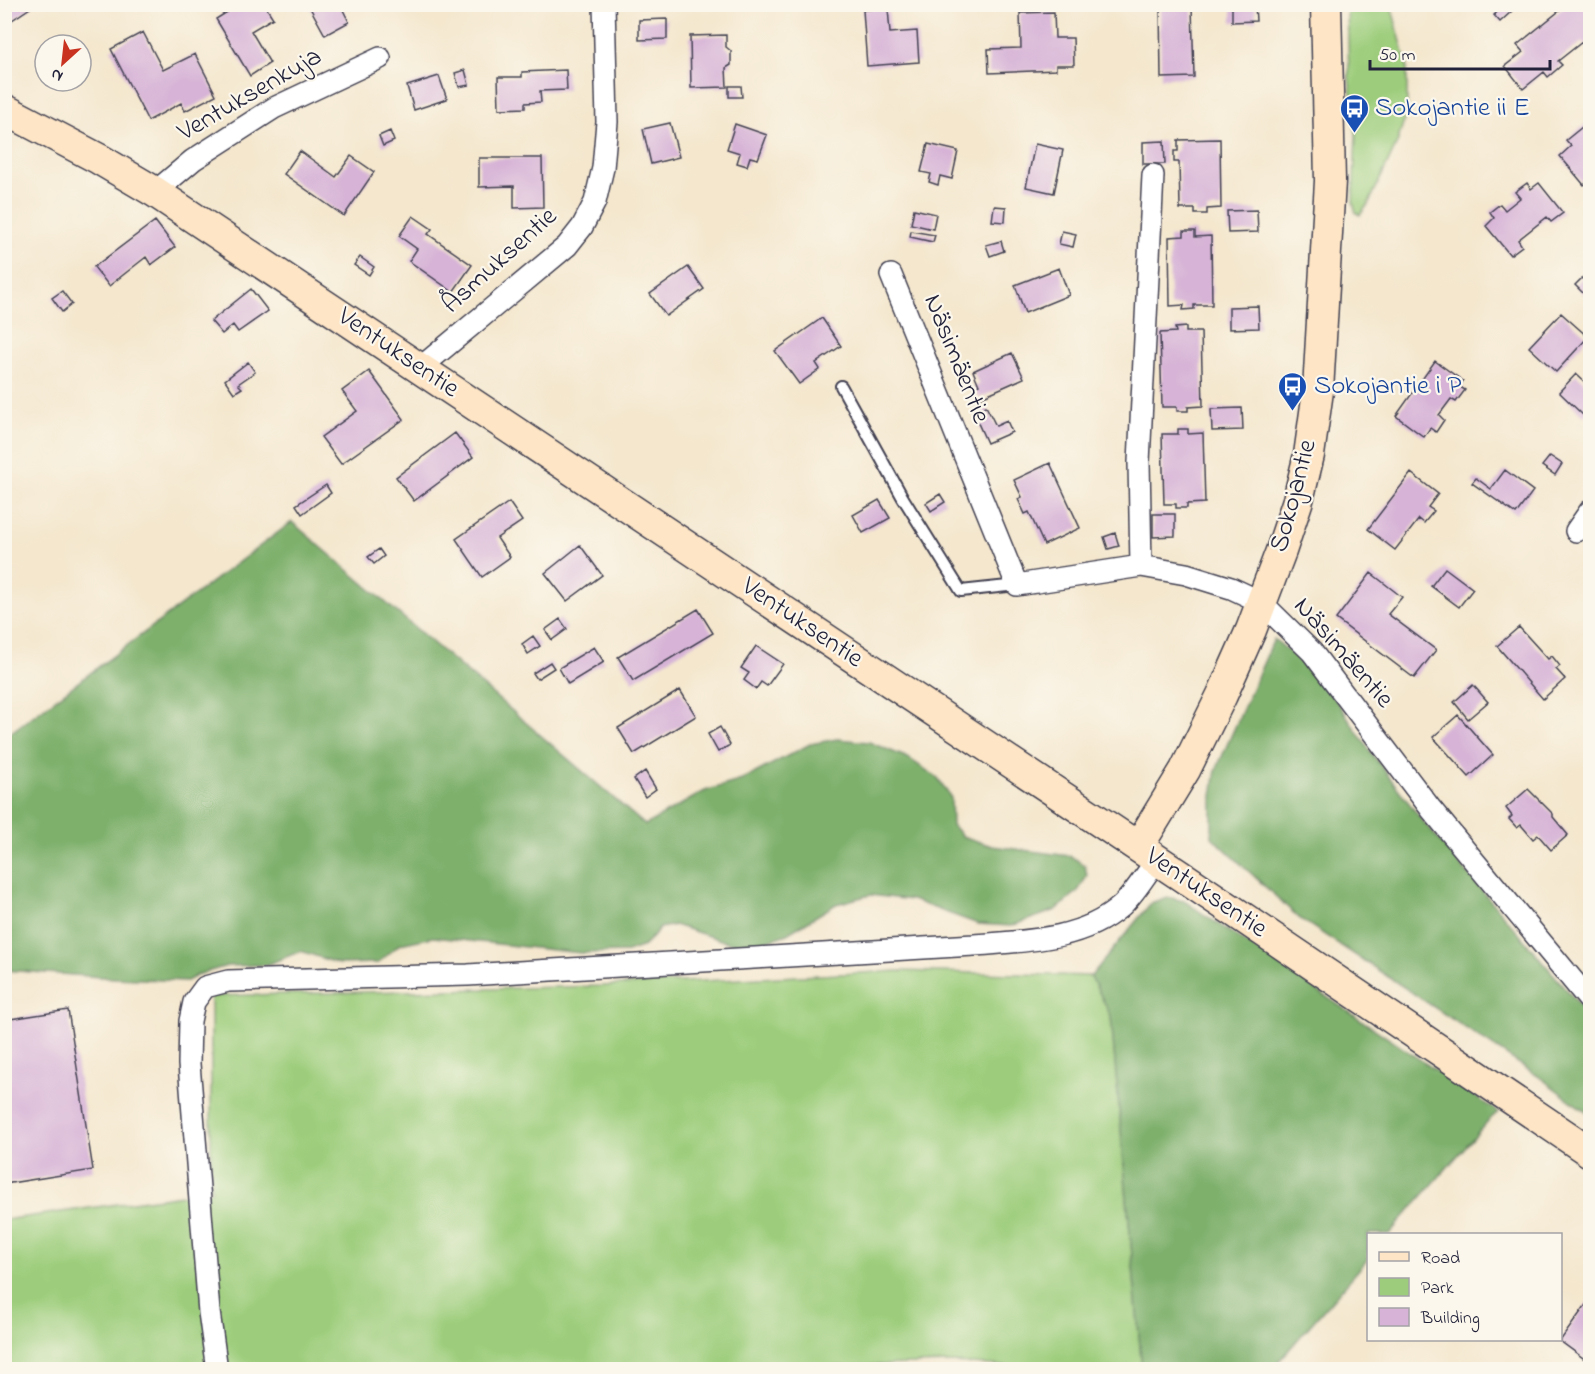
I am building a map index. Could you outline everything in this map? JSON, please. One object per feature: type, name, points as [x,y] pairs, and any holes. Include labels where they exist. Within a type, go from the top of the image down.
[{"type":"main road","name":"Sokojantie","points":[[1147,853],[1222,695],[1261,602],[1298,500],[1309,455],[1318,391],[1330,181],[1326,4]]},
{"type":"main road","name":"Ventuksentie","points":[[4,109],[99,159],[155,192],[1147,853],[1590,1152]]},
{"type":"street","name":"Åsmuksentie","points":[[420,368],[567,246],[582,226],[595,202],[603,168],[607,122],[604,4]]},
{"type":"street","name":"Ventuksenkuja","points":[[155,192],[192,160],[274,108],[380,58]]},
{"type":"street","points":[[1141,566],[1139,462],[1153,175]]},
{"type":"street","name":"Näsimäentie","points":[[891,275],[1017,585],[1141,566],[1186,574],[1231,588],[1261,602],[1312,652],[1431,809],[1590,1001]]},
{"type":"street","points":[[1576,531],[1590,511]]},
{"type":"street","points":[[218,1370],[209,1311],[189,1064],[190,1021],[195,1002],[205,987],[228,981],[468,975],[1036,940],[1072,932],[1097,923],[1121,907],[1147,853]]},
{"type":"lane","points":[[841,386],[903,498],[960,591],[1017,585]]},
{"type":"green space","points":[[1347,5],[1391,5],[1407,64],[1407,112],[1397,143],[1369,203],[1360,215],[1356,213],[1353,203],[1356,134],[1349,78]]},
{"type":"green space","points":[[292,522],[645,825],[705,791],[742,780],[810,744],[837,739],[869,742],[908,758],[938,778],[951,798],[952,825],[962,836],[992,846],[1070,856],[1085,865],[1087,876],[1078,891],[1056,910],[1011,926],[978,924],[912,900],[870,895],[836,904],[787,934],[758,944],[730,943],[675,925],[660,928],[644,946],[627,952],[581,953],[433,937],[400,944],[378,963],[339,964],[301,951],[266,965],[227,966],[200,974],[187,981],[5,970],[5,737]]},
{"type":"green space","points":[[1274,639],[1298,659],[1338,703],[1372,754],[1421,819],[1590,1017],[1590,1115],[1538,1076],[1299,918],[1212,837],[1212,796],[1216,770]]},
{"type":"green space","points":[[1167,897],[1184,901],[1498,1112],[1390,1233],[1367,1233],[1367,1260],[1272,1369],[1142,1369],[1111,1016],[1091,976],[1151,903]]},
{"type":"green space","points":[[899,971],[1091,976],[1111,1016],[1142,1369],[1059,1369],[952,1363],[701,1370],[5,1369],[4,1220],[211,1191],[211,996],[602,986]]},
{"type":"building","points":[[4,4],[36,4],[9,22],[4,15]]},
{"type":"building","points":[[240,4],[264,4],[273,18],[251,31],[270,63],[250,76],[216,19]]},
{"type":"building","points":[[308,4],[340,4],[349,22],[325,35]]},
{"type":"building","points":[[1232,4],[1255,4],[1256,21],[1232,22]]},
{"type":"building","points":[[1506,4],[1513,10],[1500,22],[1494,15]]},
{"type":"building","points":[[1568,4],[1590,4],[1590,41],[1585,46],[1582,42],[1558,61],[1562,65],[1548,77],[1544,72],[1523,89],[1505,66],[1523,52],[1517,45]]},
{"type":"building","points":[[1192,6],[1194,77],[1161,78],[1160,7]]},
{"type":"building","points":[[888,8],[890,33],[917,31],[919,62],[867,66],[863,10]]},
{"type":"building","points":[[1054,12],[1055,38],[1073,38],[1074,65],[1056,65],[1056,70],[989,73],[988,49],[1021,48],[1020,13]]},
{"type":"building","points":[[667,19],[667,39],[639,40],[639,20]]},
{"type":"building","points":[[143,32],[163,70],[195,54],[216,95],[185,111],[181,103],[148,121],[111,49]]},
{"type":"building","points":[[726,35],[726,47],[731,51],[731,65],[726,68],[727,87],[691,88],[690,36]]},
{"type":"building","points":[[465,70],[469,85],[459,87],[455,73]]},
{"type":"building","points":[[566,70],[567,90],[540,91],[541,102],[525,103],[525,108],[499,109],[498,77],[522,77],[522,72]]},
{"type":"building","points":[[439,76],[447,99],[414,110],[407,86]]},
{"type":"building","points":[[729,86],[741,86],[742,97],[729,97]]},
{"type":"building","points":[[670,123],[679,157],[651,164],[643,129]]},
{"type":"building","points":[[1587,123],[1590,126],[1590,180],[1584,185],[1560,156],[1571,146],[1566,140]]},
{"type":"building","points":[[735,124],[767,135],[758,159],[750,157],[747,166],[737,163],[740,153],[727,149]]},
{"type":"building","points":[[390,131],[394,141],[383,146],[379,136]]},
{"type":"building","points":[[1220,139],[1221,208],[1207,209],[1207,214],[1195,214],[1195,209],[1180,209],[1179,162],[1174,162],[1174,151],[1178,151],[1178,140]]},
{"type":"building","points":[[1164,141],[1165,164],[1143,164],[1143,142]]},
{"type":"building","points":[[928,144],[958,151],[952,179],[940,176],[938,185],[929,182],[931,174],[921,172]]},
{"type":"building","points":[[1035,144],[1063,150],[1054,193],[1026,187]]},
{"type":"building","points":[[300,151],[336,177],[351,156],[374,172],[344,216],[284,174]]},
{"type":"building","points":[[479,158],[542,158],[543,207],[514,208],[514,186],[479,187]]},
{"type":"building","points":[[1527,183],[1531,189],[1539,183],[1563,213],[1551,222],[1547,217],[1518,240],[1522,246],[1510,255],[1486,226],[1494,218],[1490,212],[1500,204],[1505,210],[1520,198],[1515,192]]},
{"type":"building","points":[[994,206],[1006,207],[1005,222],[992,221]]},
{"type":"building","points":[[914,209],[936,214],[933,229],[911,224]]},
{"type":"building","points":[[1257,210],[1258,232],[1228,233],[1227,211]]},
{"type":"building","points":[[413,216],[432,229],[428,234],[472,265],[453,292],[409,261],[417,249],[399,236]]},
{"type":"building","points":[[155,221],[175,247],[151,265],[146,257],[109,286],[94,267]]},
{"type":"building","points":[[911,231],[935,235],[933,242],[910,237]]},
{"type":"building","points":[[1062,231],[1076,234],[1073,247],[1059,244]]},
{"type":"building","points":[[1184,231],[1195,231],[1195,237],[1211,236],[1212,305],[1194,305],[1194,309],[1183,310],[1184,305],[1170,306],[1169,237],[1184,236]]},
{"type":"building","points":[[1001,241],[1004,251],[990,256],[986,245]]},
{"type":"building","points":[[360,257],[374,267],[369,275],[354,265]]},
{"type":"building","points":[[1590,262],[1590,300],[1575,285],[1589,271],[1585,268]]},
{"type":"building","points":[[688,267],[704,289],[666,316],[650,294]]},
{"type":"building","points":[[1059,268],[1069,295],[1025,313],[1015,285]]},
{"type":"building","points":[[251,289],[268,311],[238,332],[233,325],[222,334],[211,321]]},
{"type":"building","points":[[62,291],[72,304],[62,312],[52,298]]},
{"type":"building","points":[[1258,306],[1259,328],[1229,329],[1229,307]]},
{"type":"building","points":[[1561,313],[1588,337],[1556,372],[1529,347]]},
{"type":"building","points":[[822,318],[841,346],[816,363],[820,369],[799,384],[775,351]]},
{"type":"building","points":[[1186,327],[1186,332],[1201,332],[1203,406],[1188,407],[1188,411],[1177,411],[1177,407],[1162,407],[1160,333],[1176,332],[1175,328]]},
{"type":"building","points":[[1012,353],[1024,378],[979,398],[974,387],[979,385],[973,371]]},
{"type":"building","points":[[1435,361],[1463,381],[1460,387],[1465,390],[1456,402],[1451,399],[1439,415],[1444,420],[1436,432],[1430,428],[1424,437],[1396,416]]},
{"type":"building","points":[[248,362],[255,372],[238,384],[242,388],[234,393],[225,380]]},
{"type":"building","points":[[369,371],[404,419],[341,464],[321,437],[357,411],[342,391]]},
{"type":"building","points":[[1576,374],[1590,387],[1590,409],[1584,416],[1559,392]]},
{"type":"building","points":[[986,406],[996,426],[1007,421],[1012,432],[987,443],[973,412]]},
{"type":"building","points":[[1242,408],[1243,430],[1212,431],[1211,409]]},
{"type":"building","points":[[1178,429],[1188,429],[1188,434],[1203,433],[1205,503],[1187,504],[1187,508],[1176,508],[1176,504],[1164,504],[1162,434],[1178,434]]},
{"type":"building","points":[[455,433],[473,457],[414,501],[396,477]]},
{"type":"building","points":[[1550,456],[1562,464],[1555,475],[1542,466]]},
{"type":"building","points":[[1050,463],[1080,528],[1044,545],[1029,512],[1025,514],[1018,499],[1022,497],[1014,480]]},
{"type":"building","points":[[1505,470],[1533,491],[1516,514],[1472,483],[1476,478],[1491,489]]},
{"type":"building","points":[[1411,473],[1438,494],[1428,507],[1434,511],[1424,523],[1419,519],[1395,550],[1368,529]]},
{"type":"building","points":[[326,485],[331,493],[302,514],[296,505]]},
{"type":"building","points":[[940,494],[945,502],[931,511],[926,503]]},
{"type":"building","points":[[879,500],[890,518],[863,533],[853,515]]},
{"type":"building","points":[[509,502],[522,521],[497,538],[510,557],[482,577],[456,539]]},
{"type":"building","points":[[1153,514],[1175,514],[1175,536],[1153,537]]},
{"type":"building","points":[[1115,533],[1119,546],[1108,549],[1104,537]]},
{"type":"building","points":[[580,545],[602,575],[567,601],[545,573]]},
{"type":"building","points":[[379,549],[384,556],[374,564],[368,557]]},
{"type":"building","points":[[1445,568],[1473,589],[1459,607],[1431,586]]},
{"type":"building","points":[[1371,573],[1402,597],[1388,614],[1436,650],[1414,678],[1336,619]]},
{"type":"building","points":[[698,609],[713,633],[633,681],[618,657]]},
{"type":"building","points":[[560,619],[567,629],[552,640],[545,630]]},
{"type":"building","points":[[1519,627],[1548,659],[1552,656],[1560,666],[1556,669],[1565,679],[1543,699],[1497,646]]},
{"type":"building","points":[[533,636],[540,646],[528,654],[522,644]]},
{"type":"building","points":[[756,646],[783,664],[767,686],[761,682],[756,689],[744,680],[749,673],[741,668]]},
{"type":"building","points":[[594,647],[604,662],[568,684],[559,668]]},
{"type":"building","points":[[550,662],[554,668],[537,679],[533,673]]},
{"type":"building","points":[[1473,685],[1488,702],[1468,719],[1454,702]]},
{"type":"building","points":[[680,690],[696,716],[634,754],[618,728]]},
{"type":"building","points":[[1458,715],[1493,755],[1469,777],[1433,737]]},
{"type":"building","points":[[720,727],[730,745],[718,752],[708,734]]},
{"type":"building","points":[[645,771],[656,789],[645,797],[634,779]]},
{"type":"building","points":[[1528,789],[1553,814],[1568,835],[1551,850],[1538,835],[1533,839],[1521,825],[1517,828],[1509,819],[1512,816],[1506,808]]},
{"type":"building","points":[[68,1010],[93,1170],[4,1184],[4,1020]]},
{"type":"building","points":[[1590,1299],[1590,1363],[1560,1341]]},
{"type":"place","name":"Sokojantie ii E","points":[[1354,134]]},
{"type":"place","name":"Sokojantie i P","points":[[1293,412]]}]
